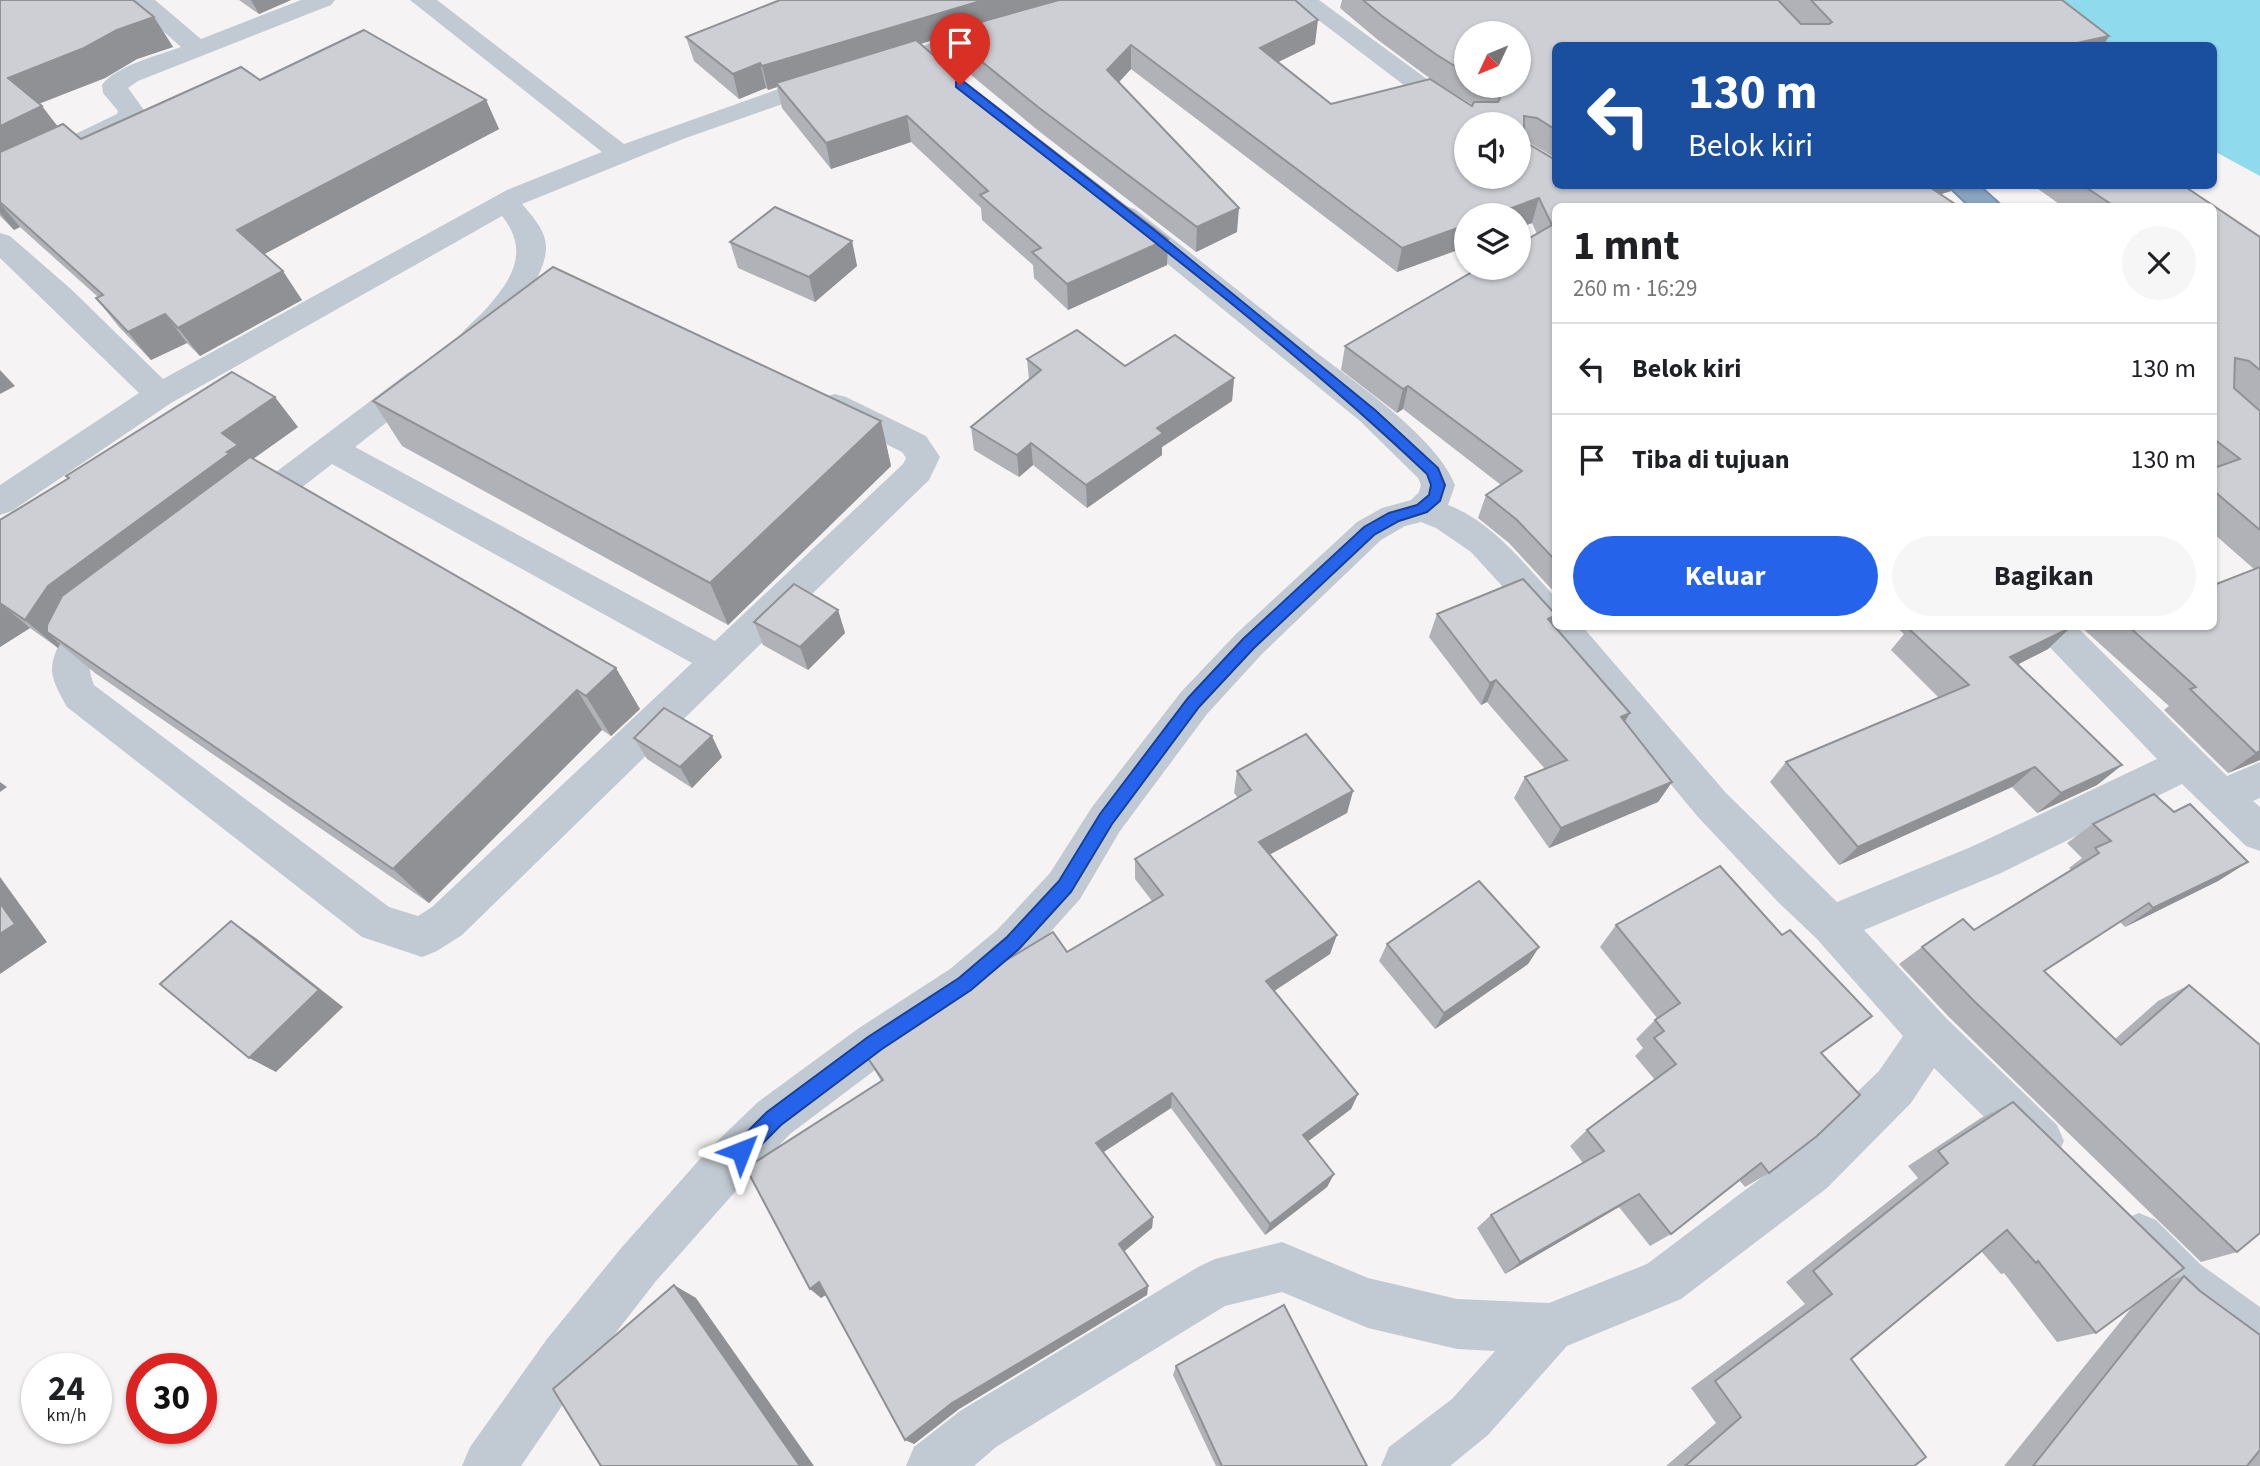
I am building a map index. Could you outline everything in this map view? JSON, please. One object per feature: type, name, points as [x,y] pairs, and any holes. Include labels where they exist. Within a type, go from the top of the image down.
[{"type":"highway","points":[[1967,189],[1983,203]]},
{"type":"street","points":[[140,0],[198,49]]},
{"type":"street","points":[[0,180],[121,124],[130,117],[131,110],[116,93],[115,85],[129,76],[323,0]]},
{"type":"street","points":[[422,0],[557,102],[619,153]]},
{"type":"street","points":[[1304,0],[1461,112]]},
{"type":"street","points":[[0,502],[160,395],[506,202],[619,153],[796,91],[1023,24]]},
{"type":"street","points":[[925,53],[951,77]]},
{"type":"street","points":[[489,1466],[565,1357],[639,1264],[725,1167],[774,1118],[875,1043],[965,984],[1013,943],[1065,886],[1114,808],[1194,703],[1240,653],[1369,531],[1394,517],[1422,509],[1435,498],[1438,485],[1433,472],[1371,413],[1101,195]]},
{"type":"street","points":[[219,533],[494,323],[532,263],[530,235],[506,202]]},
{"type":"street","points":[[0,242],[61,297],[160,395]]},
{"type":"street","points":[[134,597],[94,626],[73,655],[70,673],[79,696],[377,923],[422,937],[447,921],[917,471],[923,457],[914,444],[806,391]]},
{"type":"street","points":[[330,448],[718,660]]},
{"type":"street","points":[[1422,509],[1448,519],[1483,543],[1552,618]]},
{"type":"street","points":[[1563,630],[1712,805],[1793,890],[1831,924],[1931,1034],[2071,1171]]},
{"type":"street","points":[[2056,630],[2186,763],[2260,833]]},
{"type":"street","points":[[1831,924],[1986,860],[2186,763]]},
{"type":"street","points":[[2222,797],[2260,779]]},
{"type":"street","points":[[933,1466],[978,1429],[1215,1284],[1282,1267],[1368,1303],[1457,1324],[1549,1328],[1664,1282],[1810,1171],[1895,1087],[1931,1034]]},
{"type":"street","points":[[2111,1210],[2183,1281],[2260,1338]]},
{"type":"street","points":[[1408,1466],[1470,1417],[1549,1328]]},
{"type":"water","points":[[1980,0],[2260,0],[2260,176],[2217,153],[2217,42],[2045,42]]},
{"type":"building","points":[[0,0],[133,0],[154,17],[117,30],[84,48],[8,78],[42,106],[0,126]]},
{"type":"building","points":[[780,0],[984,0],[762,66],[760,63],[733,74],[686,37]]},
{"type":"building","points":[[1059,0],[1295,0],[1318,20],[1260,48],[1331,104],[1430,79],[1454,94],[1454,98],[1460,98],[1472,106],[1474,102],[1498,102],[1500,98],[1531,98],[1531,21],[1454,21],[1454,66],[1363,0],[1778,0],[1801,24],[1829,24],[1832,22],[1811,0],[2062,0],[2109,36],[2081,42],[1552,42],[1552,127],[1531,117],[1531,112],[1454,112],[1454,189],[1531,189],[1531,145],[1552,158],[1552,189],[1932,189],[1954,203],[1552,203],[1552,225],[1539,198],[1525,203],[1454,203],[1454,229],[1402,248],[1131,45],[1107,70],[1239,208],[1197,227],[1038,107],[945,32]]},
{"type":"building","points":[[364,30],[486,100],[237,230],[283,271],[178,328],[165,314],[128,332],[96,298],[103,295],[0,202],[0,152],[63,124],[81,139],[241,67],[260,80]]},
{"type":"building","points":[[916,40],[964,82],[1168,239],[1067,284],[1032,252],[1041,248],[980,195],[988,191],[907,116],[826,143],[776,83]]},
{"type":"building","points":[[2088,189],[2188,189],[2210,203],[2110,203]]},
{"type":"building","points":[[775,207],[852,241],[809,277],[730,242]]},
{"type":"building","points":[[2217,208],[2260,237],[2260,370],[2249,361],[2235,358],[2234,388],[2260,411],[2260,530],[2217,494],[2217,467],[2240,459],[2217,441]]},
{"type":"building","points":[[1552,225],[1552,557],[1517,520],[1486,495],[1522,471],[1408,386],[1403,389],[1345,346],[1458,280],[1531,280],[1531,237]]},
{"type":"building","points":[[553,267],[881,421],[710,583],[373,401]]},
{"type":"building","points":[[1077,330],[1125,366],[1175,335],[1234,378],[1157,428],[1163,433],[1086,485],[1031,443],[1017,455],[971,427],[1041,370],[1027,359]]},
{"type":"building","points":[[232,372],[275,397],[222,433],[238,445],[227,452],[230,453],[48,586],[25,620],[0,603],[0,520]]},
{"type":"building","points":[[250,457],[616,668],[586,696],[577,690],[393,869],[47,632],[47,625],[62,596]]},
{"type":"building","points":[[2260,567],[2260,751],[2256,753],[2190,689],[2196,687],[2132,630],[2217,630],[2217,584]]},
{"type":"building","points":[[1523,579],[1552,611],[1552,617],[1548,619],[1552,624],[1552,630],[1558,630],[1630,713],[1621,717],[1672,782],[1561,828],[1525,777],[1567,760],[1496,680],[1490,683],[1437,614]]},
{"type":"building","points":[[794,584],[838,610],[800,647],[754,622]]},
{"type":"building","points":[[1910,630],[2066,630],[2010,657],[2122,765],[2061,793],[2035,767],[1858,847],[1786,762],[1969,685]]},
{"type":"building","points":[[664,708],[712,736],[680,767],[634,738]]},
{"type":"building","points":[[1306,734],[1353,791],[1259,842],[1337,935],[1266,981],[1358,1094],[1303,1135],[1334,1174],[1270,1224],[1172,1093],[1096,1143],[1153,1217],[1119,1244],[1148,1286],[952,1403],[905,1440],[819,1282],[810,1289],[746,1168],[883,1080],[867,1057],[977,984],[1000,964],[1053,932],[1067,952],[1163,895],[1135,859],[1251,790],[1237,771]]},
{"type":"building","points":[[2154,794],[2174,812],[2190,804],[2248,862],[2153,908],[2149,903],[2044,971],[2121,1045],[2189,985],[2260,1045],[2260,1233],[2237,1252],[1974,1001],[1922,947],[1963,919],[1974,930],[2099,853],[2095,848],[2111,841],[2093,824]]},
{"type":"building","points":[[1720,866],[1782,935],[1790,930],[1872,1016],[1821,1053],[1860,1095],[1817,1136],[1769,1173],[1761,1163],[1671,1234],[1639,1194],[1520,1262],[1491,1215],[1604,1151],[1587,1130],[1676,1064],[1654,1038],[1664,1031],[1655,1020],[1680,1003],[1616,925]]},
{"type":"building","points":[[1479,881],[1539,947],[1444,1013],[1387,944]]},
{"type":"building","points":[[0,903],[15,924],[0,934]]},
{"type":"building","points":[[231,921],[319,990],[249,1058],[160,984]]},
{"type":"building","points":[[2013,1102],[2184,1268],[2096,1333],[2038,1261],[2036,1263],[2007,1230],[1851,1359],[1926,1457],[1914,1466],[1685,1466],[1741,1417],[1715,1381],[1832,1294],[1813,1271],[1948,1163],[1938,1151]]},
{"type":"building","points":[[2184,1276],[2260,1335],[2260,1450],[2247,1466],[2033,1466]]},
{"type":"building","points":[[674,1285],[800,1466],[601,1466],[553,1389]]},
{"type":"building","points":[[1284,1305],[1367,1466],[1222,1466],[1176,1366]]},
{"type":"route","points":[[741,1151],[774,1118],[875,1043],[965,984],[1013,943],[1065,886],[1106,819],[1194,703],[1249,644],[1369,531],[1394,517],[1422,509],[1435,498],[1438,485],[1433,472],[1371,413],[1310,366],[1193,267],[960,85]]}]
